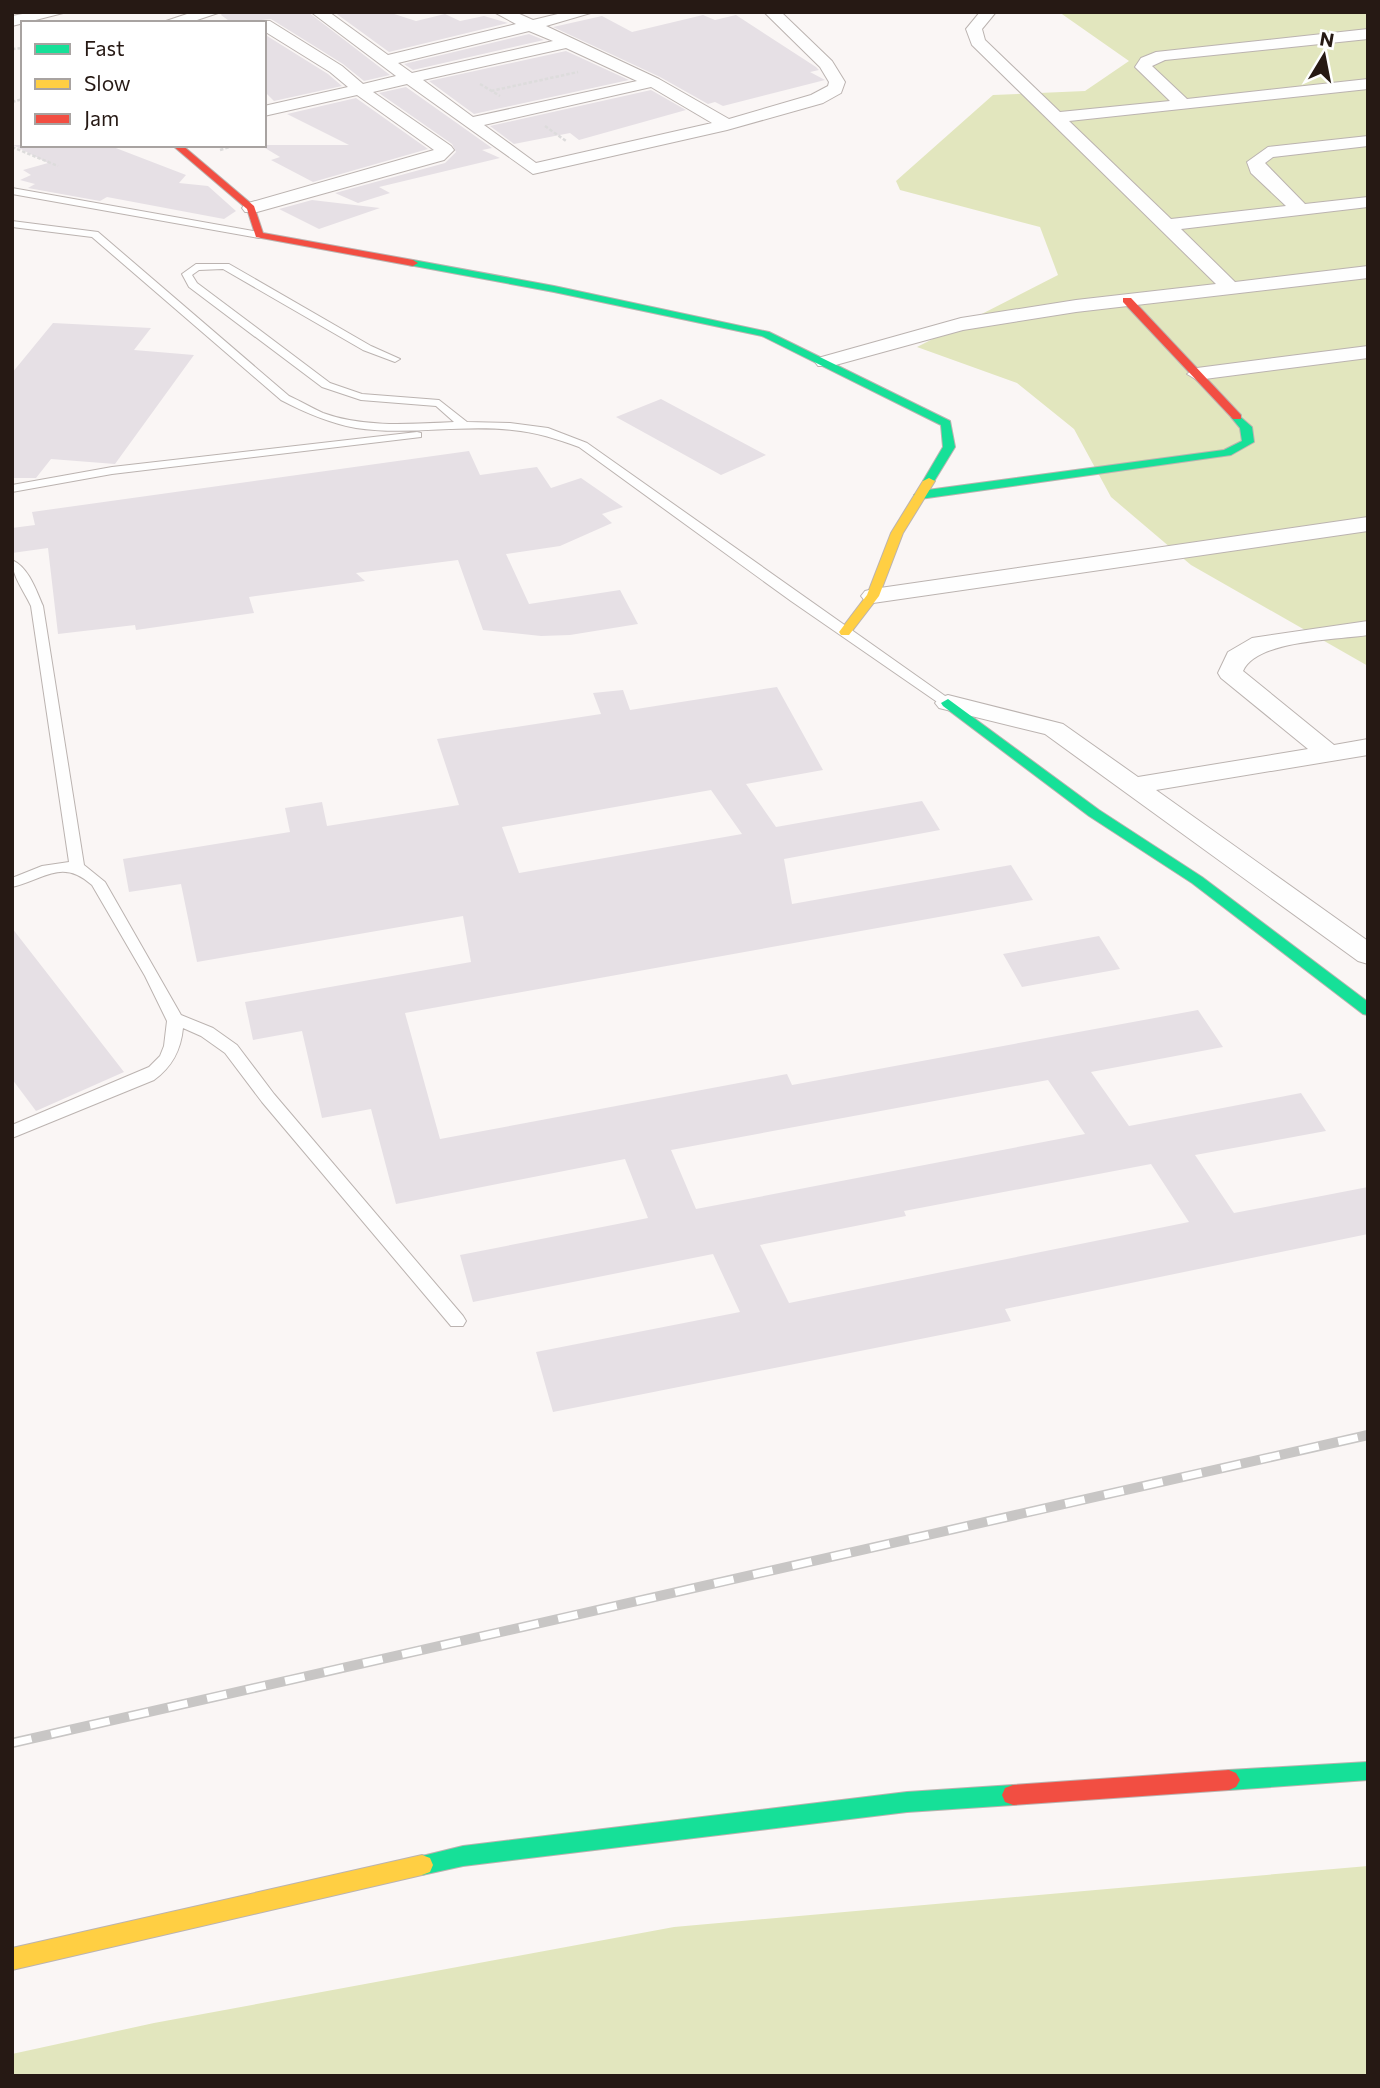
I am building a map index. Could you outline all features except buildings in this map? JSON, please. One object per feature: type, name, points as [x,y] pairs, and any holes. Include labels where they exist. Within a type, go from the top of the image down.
[{"type":"street","points":[[12,21],[59,12]]},
{"type":"street","points":[[176,21],[213,12]]},
{"type":"street","points":[[319,12],[533,169],[727,125],[817,99],[835,89],[837,82],[826,64],[772,12]]},
{"type":"street","points":[[502,12],[653,82],[727,125]]},
{"type":"street","points":[[385,61],[518,31],[528,26],[586,12]]},
{"type":"street","points":[[988,12],[974,29],[978,42],[1231,288]]},
{"type":"street","points":[[251,208],[444,153],[443,147],[402,122],[336,69],[266,25]]},
{"type":"street","points":[[1183,104],[1143,67],[1147,61],[1162,55],[1368,34]]},
{"type":"street","points":[[266,111],[567,43]]},
{"type":"street","points":[[470,123],[653,82]]},
{"type":"street","points":[[1055,118],[1368,84]]},
{"type":"street","points":[[1300,209],[1257,169],[1256,162],[1268,152],[1368,141]]},
{"type":"street","points":[[178,147],[251,208],[259,235],[554,289],[765,334],[946,423],[949,447],[897,533],[873,596],[845,632]]},
{"type":"street","points":[[1166,225],[1368,202]]},
{"type":"street","points":[[825,362],[961,324],[1127,300],[1368,272]]},
{"type":"street","points":[[920,495],[1227,453],[1248,442],[1246,427],[1127,300]]},
{"type":"street","points":[[1197,374],[1368,352]]},
{"type":"street","points":[[873,596],[1368,524]]},
{"type":"street","points":[[1329,754],[1230,673],[1237,657],[1261,643],[1368,628]]},
{"type":"street","points":[[948,703],[1054,729],[1368,955]]},
{"type":"street","points":[[948,703],[1094,813],[1197,880],[1368,1010]]},
{"type":"street","points":[[1133,786],[1368,747]]},
{"type":"street","points":[[12,1959],[463,1856],[907,1802],[1368,1771]]},
{"type":"lane","points":[[12,191],[259,235]]},
{"type":"lane","points":[[12,225],[95,234],[296,405],[347,422],[443,428]]},
{"type":"lane","points":[[395,359],[367,348],[225,267],[195,267],[187,274],[193,285],[326,385],[361,397],[439,403],[465,426]]},
{"type":"lane","points":[[12,489],[114,470],[259,456],[396,438],[443,428],[488,425],[543,429],[583,445],[948,703]]},
{"type":"lane","points":[[12,564],[25,580],[37,606],[77,865]]},
{"type":"lane","points":[[12,883],[64,866],[77,865],[85,869],[98,882],[175,1019],[171,1054],[162,1067],[148,1076],[12,1132]]},
{"type":"lane","points":[[175,1019],[207,1032],[231,1049],[268,1098],[457,1321]]},
{"type":"path","points":[[491,91],[533,79],[617,65]]},
{"type":"path","points":[[12,147],[58,166]]},
{"type":"green space","points":[[1059,12],[1368,12],[1368,666],[1191,565],[1111,497],[1074,429],[1017,383],[917,347],[1058,275],[1040,227],[900,190],[896,181],[993,95],[1085,91],[1129,61]]},
{"type":"green space","points":[[1368,1866],[1368,2076],[12,2076],[12,2054],[154,2023],[674,1927]]},
{"type":"railway","points":[[12,1743],[1368,1435]]},
{"type":"traffic: fast","points":[[413,263],[554,289],[765,334],[946,423],[949,447],[929,481]]},
{"type":"traffic: fast","points":[[920,495],[1227,453],[1248,442],[1246,427],[1237,417]]},
{"type":"traffic: fast","points":[[948,703],[1094,813],[1197,880],[1368,1010]]},
{"type":"traffic: fast","points":[[1229,1780],[1368,1771]]},
{"type":"traffic: fast","points":[[422,1865],[463,1856],[907,1802],[1013,1795]]},
{"type":"traffic: slow","points":[[845,632],[873,596],[897,533],[929,481]]},
{"type":"traffic: slow","points":[[12,1959],[422,1865]]},
{"type":"traffic: jam","points":[[178,147],[251,208],[259,235],[413,263]]},
{"type":"traffic: jam","points":[[1127,300],[1237,417]]},
{"type":"traffic: jam","points":[[1013,1795],[1229,1780]]}]
